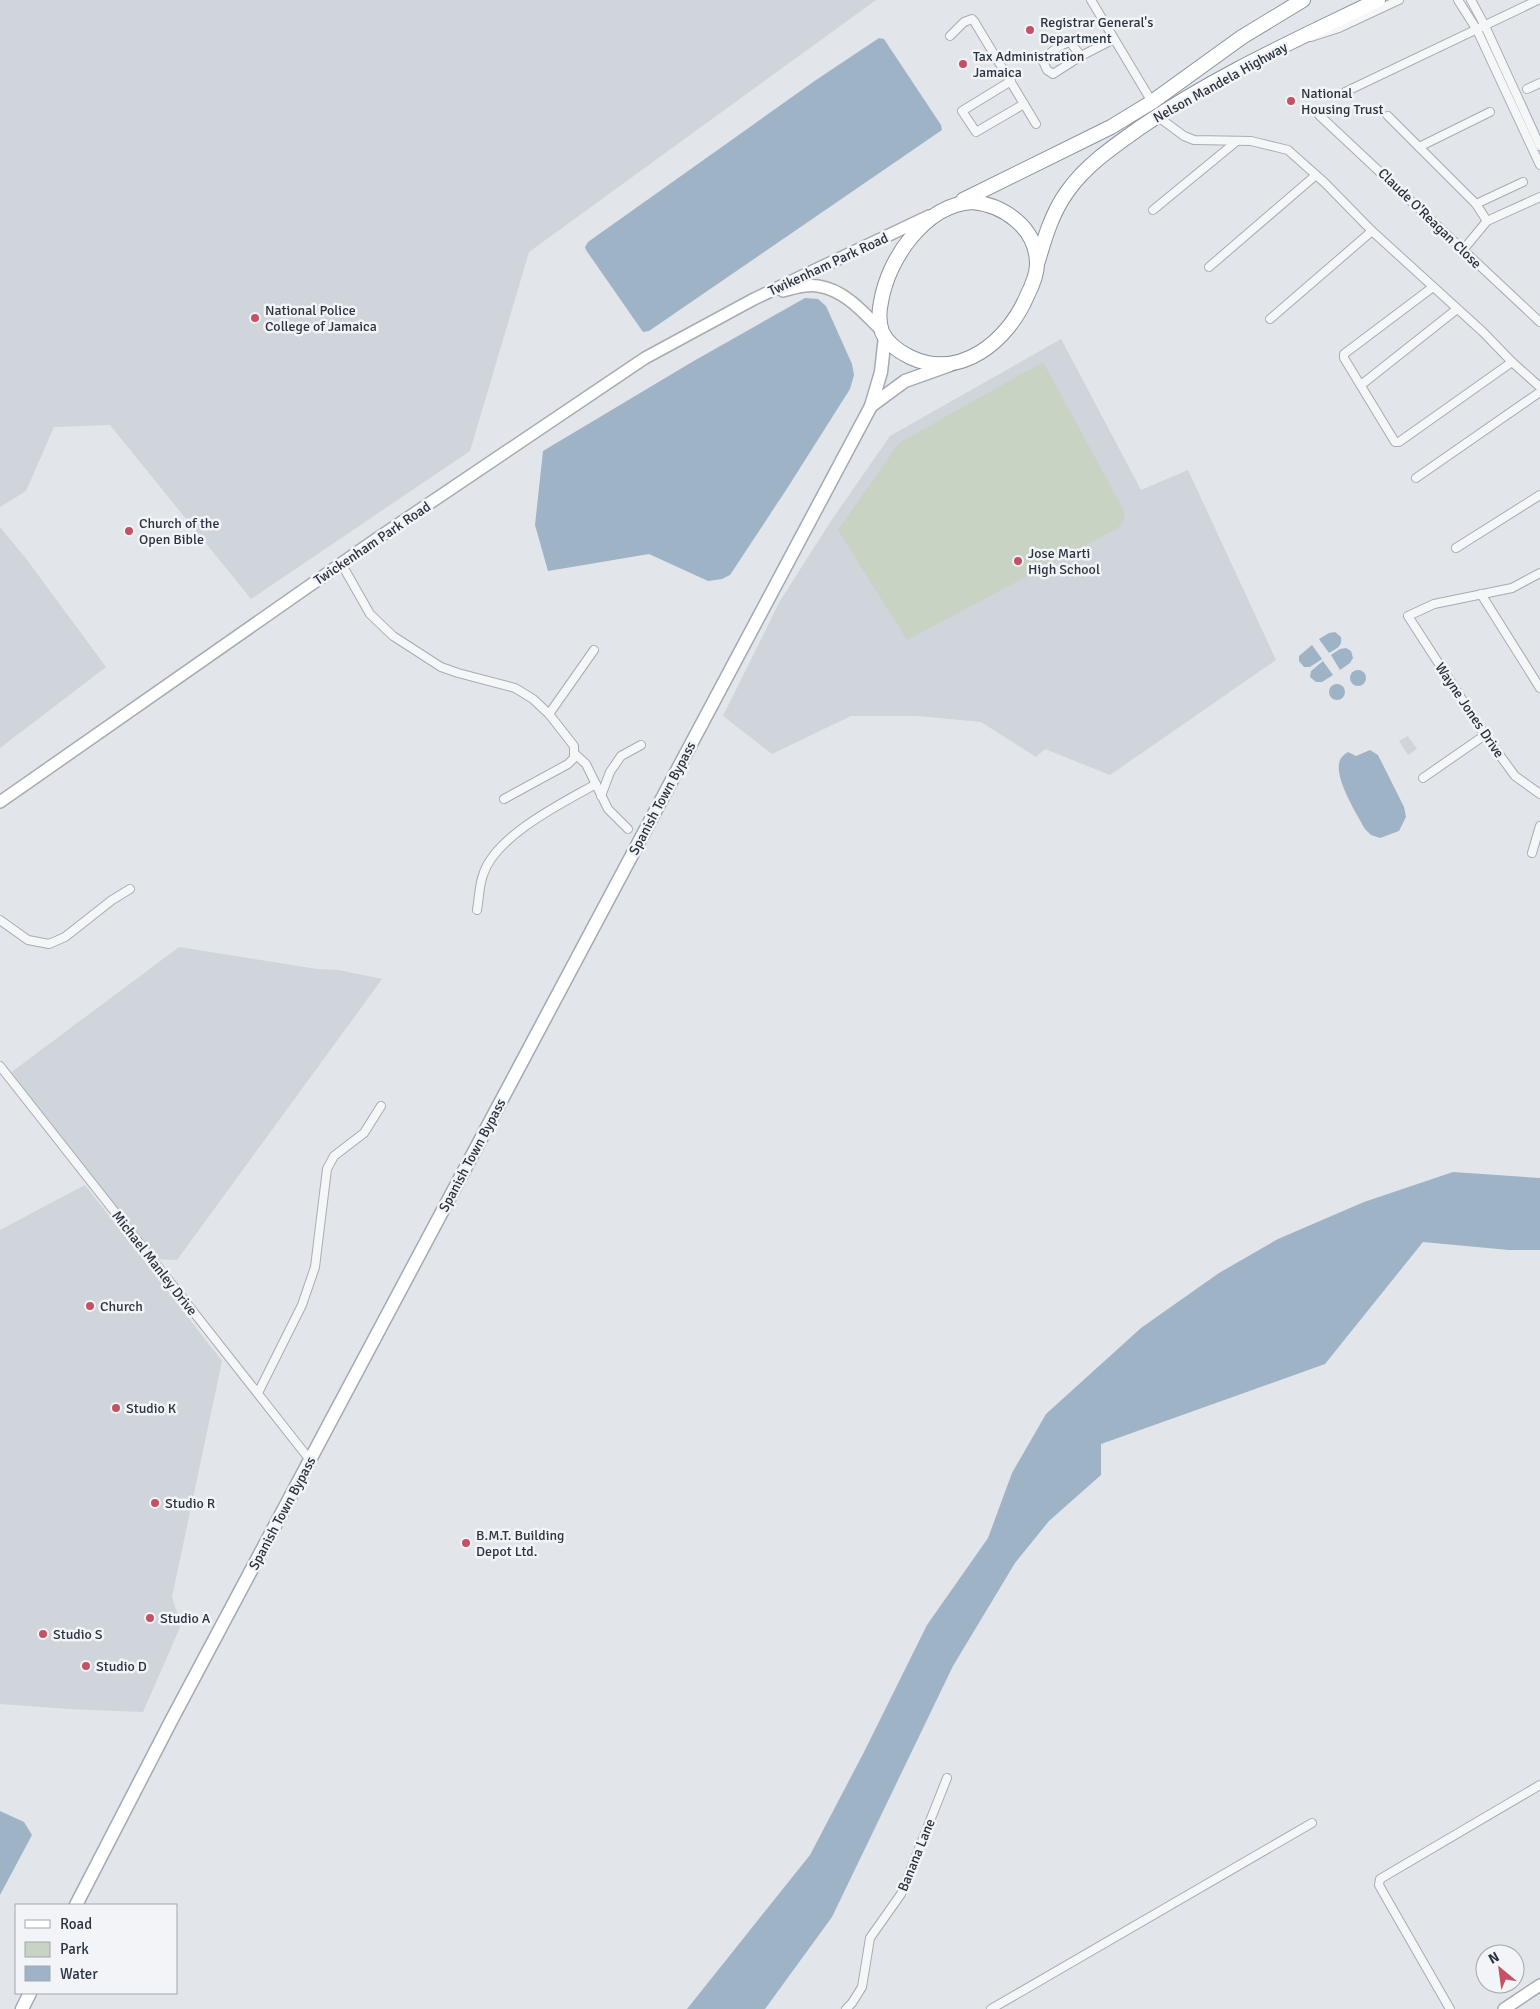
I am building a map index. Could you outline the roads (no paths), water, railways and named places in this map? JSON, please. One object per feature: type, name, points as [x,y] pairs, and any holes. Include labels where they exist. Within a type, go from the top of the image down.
[{"type":"highway","name":"Nelson Mandela Highway","points":[[955,204],[1016,176],[1112,127],[1152,102],[1242,37],[1303,0]]},
{"type":"highway","name":"Nelson Mandela Highway","points":[[1037,264],[1047,230],[1057,207],[1078,178],[1119,141],[1178,102],[1295,40],[1378,0]]},
{"type":"highway","points":[[985,203],[1011,215],[1020,224],[1033,243],[1037,264],[1031,288],[1021,312],[1010,327],[984,350],[952,364],[938,365],[916,360],[896,347],[883,334],[880,306],[883,291],[895,259],[911,237],[936,216],[955,204],[985,203]]},
{"type":"main road","name":"Twikenham Park Road","points":[[754,299],[955,204]]},
{"type":"main road","name":"Twikenham Park Road","points":[[754,299],[803,286],[817,286],[830,289],[852,302],[883,334]]},
{"type":"main road","name":"Twickenham Park Road","points":[[0,802],[341,564],[645,358],[754,299]]},
{"type":"main road","name":"Spanish Town Bypass","points":[[77,1904],[310,1460],[870,406],[881,372],[883,334]]},
{"type":"main road","name":"Spanish Town Bypass","points":[[870,406],[905,381],[952,364]]},
{"type":"main road","points":[[1504,2009],[1540,1985]]},
{"type":"main road","points":[[22,2009],[30,1994]]},
{"type":"street","points":[[1091,0],[1152,102]]},
{"type":"street","points":[[1295,40],[1320,36],[1399,0]]},
{"type":"street","points":[[1458,0],[1477,30],[1540,165]]},
{"type":"street","points":[[1470,0],[1485,26],[1540,146]]},
{"type":"street","points":[[1345,92],[1538,0]]},
{"type":"street","points":[[950,36],[964,22],[972,19],[974,21],[1036,124]]},
{"type":"street","points":[[1081,56],[1070,42],[1048,54],[1042,61],[1047,70],[1053,74],[1081,56],[1114,39]]},
{"type":"street","points":[[1011,81],[962,111],[976,132],[1024,104]]},
{"type":"street","points":[[1528,89],[1540,83]]},
{"type":"street","points":[[1419,147],[1490,112]]},
{"type":"street","name":"Claude O'Reagan Close","points":[[1319,115],[1540,322]]},
{"type":"street","points":[[1157,116],[1184,136],[1194,140],[1251,141],[1288,150],[1316,174],[1372,231],[1540,387]]},
{"type":"street","points":[[1388,116],[1476,204],[1487,221]]},
{"type":"street","points":[[1153,210],[1237,141]]},
{"type":"street","points":[[1209,267],[1316,174]]},
{"type":"street","points":[[1476,204],[1523,182]]},
{"type":"street","points":[[1463,250],[1487,221],[1540,197]]},
{"type":"street","points":[[1270,319],[1372,231]]},
{"type":"street","points":[[1433,287],[1344,354],[1344,358],[1395,442],[1399,442],[1512,362]]},
{"type":"street","points":[[1361,385],[1457,309]]},
{"type":"street","points":[[1416,478],[1540,392]]},
{"type":"street","points":[[1456,548],[1540,495]]},
{"type":"street","points":[[341,564],[370,614],[393,636],[441,667],[515,688],[534,699],[549,714],[574,746],[575,754],[586,764],[612,814],[628,829]]},
{"type":"street","points":[[1540,573],[1512,588],[1481,594],[1540,688]]},
{"type":"street","name":"Wayne Jones Drive","points":[[1481,594],[1434,604],[1408,616],[1485,735],[1515,776],[1540,794]]},
{"type":"street","points":[[549,714],[594,650]]},
{"type":"street","points":[[1423,778],[1485,735]]},
{"type":"street","points":[[601,796],[610,772],[621,756],[641,745]]},
{"type":"street","points":[[504,799],[568,764],[575,754]]},
{"type":"street","points":[[477,910],[483,875],[493,855],[529,822],[596,784]]},
{"type":"street","points":[[1532,853],[1540,826]]},
{"type":"street","points":[[0,920],[28,940],[49,944],[65,938],[112,900],[130,889]]},
{"type":"street","name":"Michael Manley Drive","points":[[0,1066],[310,1460]]},
{"type":"street","points":[[258,1393],[302,1305],[315,1267],[321,1232],[324,1183],[327,1169],[334,1156],[364,1133],[381,1106]]},
{"type":"street","name":"Banana Lane","points":[[846,2009],[862,1987],[870,1938],[901,1894],[946,1778]]},
{"type":"street","points":[[1450,2009],[1379,1885],[1380,1878],[1540,1785]]},
{"type":"street","points":[[991,2009],[1312,1823]]},
{"type":"water","points":[[879,38],[884,39],[941,125],[942,130],[649,331],[643,332],[586,250],[585,247],[588,242],[816,80]]},
{"type":"water","points":[[805,298],[818,299],[826,306],[852,364],[854,375],[850,389],[730,575],[722,579],[708,581],[649,554],[548,571],[535,525],[543,451],[692,362]]},
{"type":"water","points":[[1335,632],[1341,637],[1341,643],[1329,653],[1319,639]]},
{"type":"water","points":[[1312,645],[1322,659],[1310,667],[1304,667],[1299,661],[1299,656]]},
{"type":"water","points":[[1346,648],[1351,651],[1353,658],[1350,663],[1340,670],[1331,655],[1340,649]]},
{"type":"water","points":[[1323,661],[1333,675],[1322,682],[1316,682],[1310,677],[1311,671]]},
{"type":"water","points":[[1355,670],[1361,670],[1366,675],[1364,684],[1355,686],[1350,681],[1350,675]]},
{"type":"water","points":[[1334,684],[1340,684],[1345,689],[1343,698],[1334,700],[1329,695],[1329,689]]},
{"type":"water","points":[[1370,750],[1378,755],[1404,807],[1406,817],[1399,831],[1380,838],[1371,835],[1365,829],[1347,795],[1340,776],[1339,767],[1343,756],[1348,752],[1356,756]]},
{"type":"water","points":[[1453,1172],[1540,1178],[1540,1250],[1509,1250],[1423,1242],[1325,1364],[1101,1444],[1101,1475],[1049,1521],[1015,1563],[953,1666],[832,1917],[765,2009],[687,2009],[810,1855],[927,1625],[988,1538],[1012,1473],[1046,1414],[1141,1328],[1219,1273],[1278,1239],[1364,1202]]},
{"type":"water","points":[[0,1811],[24,1822],[32,1835],[0,1895]]},
{"type":"place","name":"Registrar General's Department","points":[[1030,30]]},
{"type":"place","name":"Tax Administration Jamaica","points":[[963,64]]},
{"type":"place","name":"National Housing Trust","points":[[1291,101]]},
{"type":"place","name":"National Police College of Jamaica","points":[[255,318]]},
{"type":"place","name":"Church of the Open Bible","points":[[129,531]]},
{"type":"place","name":"Jose Marti High School","points":[[1018,561]]},
{"type":"place","name":"Church","points":[[90,1306]]},
{"type":"place","name":"Studio K","points":[[116,1408]]},
{"type":"place","name":"Studio R","points":[[155,1503]]},
{"type":"place","name":"B.M.T. Building Depot Ltd.","points":[[466,1543]]},
{"type":"place","name":"Studio A","points":[[150,1618]]},
{"type":"place","name":"Studio S","points":[[43,1634]]},
{"type":"place","name":"Studio D","points":[[86,1666]]}]
